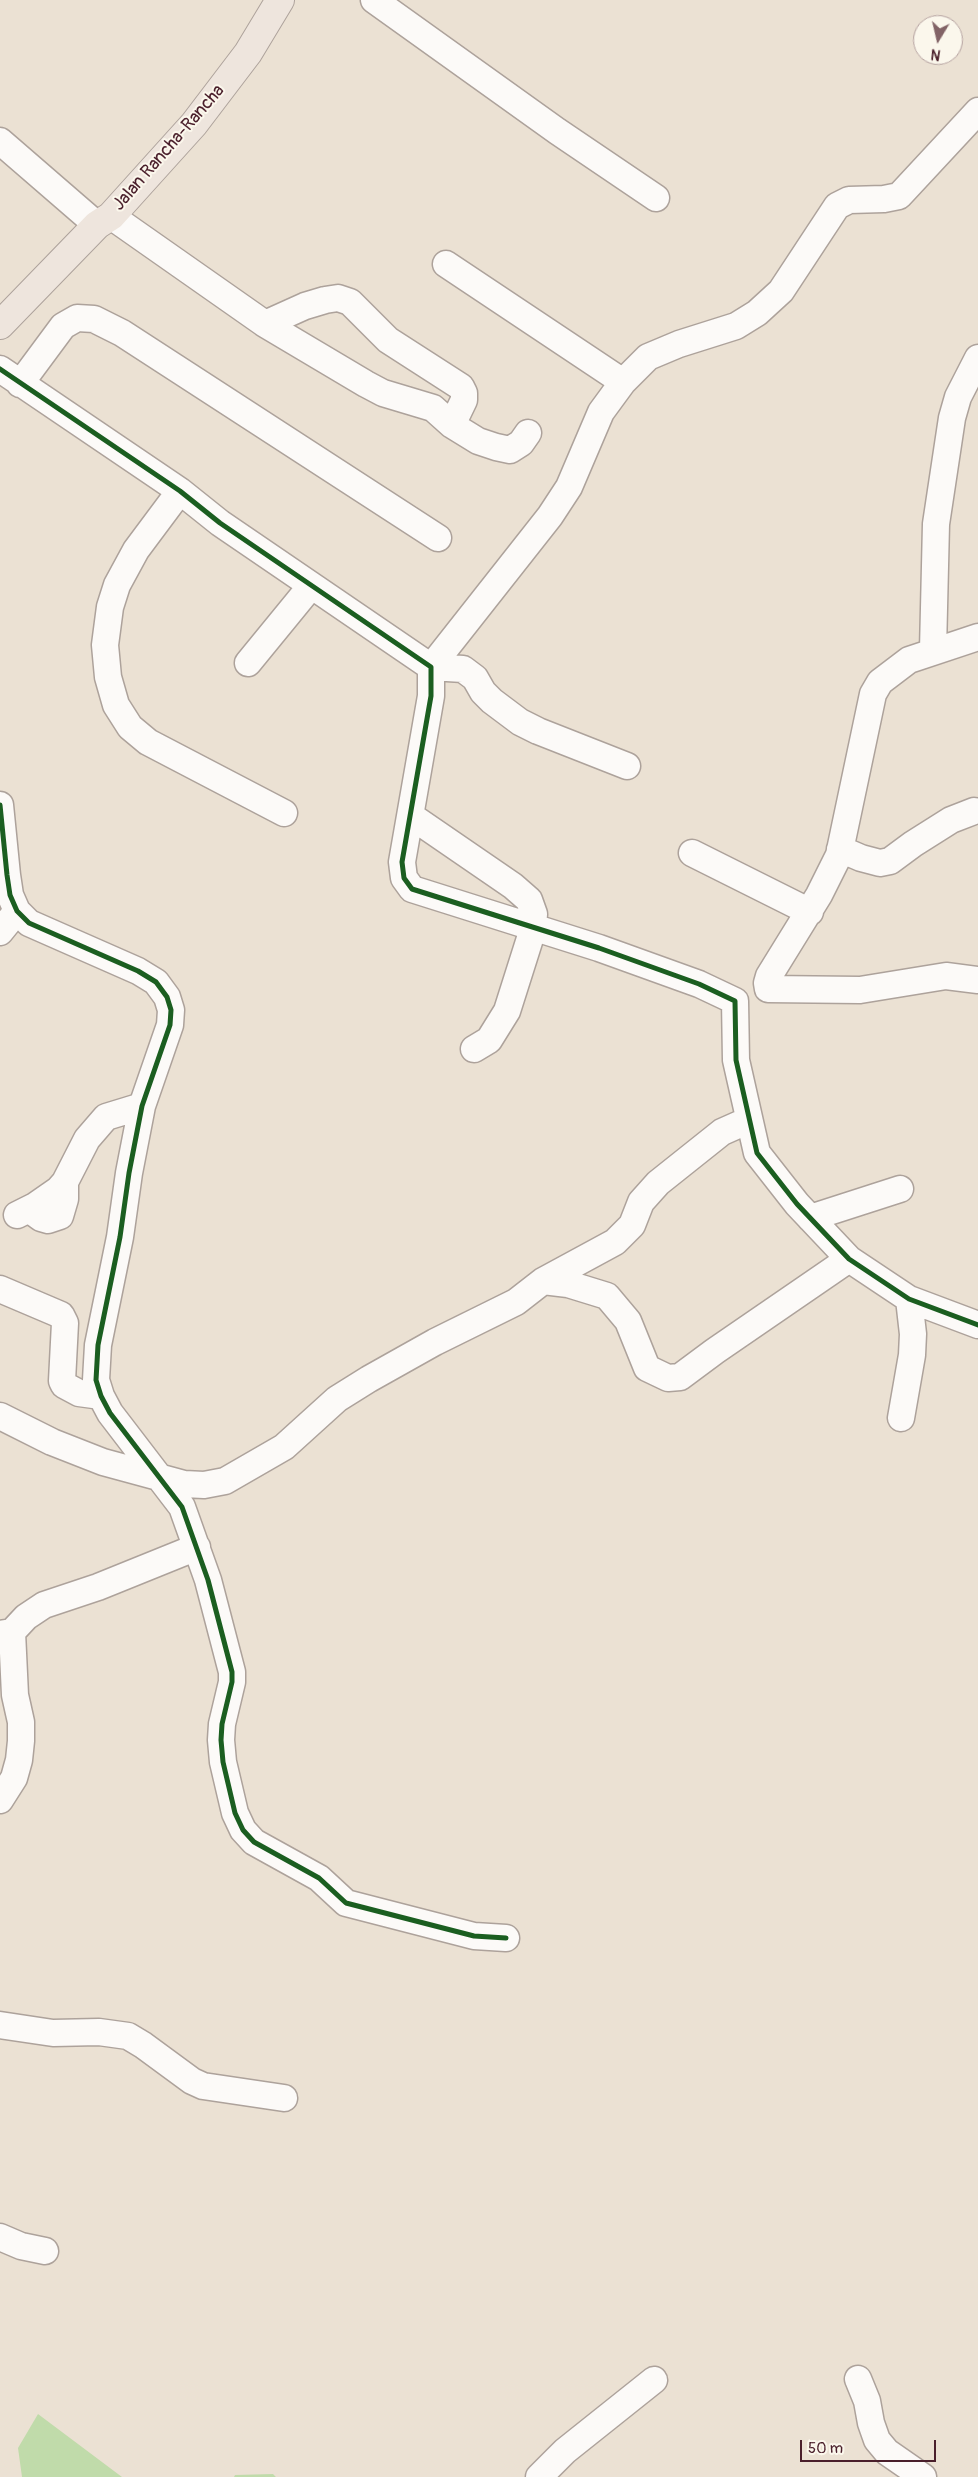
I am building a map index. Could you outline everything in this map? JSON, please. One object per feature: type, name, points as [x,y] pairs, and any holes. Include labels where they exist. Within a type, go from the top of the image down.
[{"type":"main road","name":"Jalan Rancha-Rancha","points":[[0,325],[104,220],[194,124],[248,53],[275,2]]},
{"type":"street","points":[[374,0],[557,131],[656,198]]},
{"type":"street","points":[[978,111],[899,196],[884,199],[849,200],[837,206],[781,291],[757,313],[736,326],[648,357],[623,382],[601,412],[569,487],[550,516],[431,667],[431,696],[402,862],[404,878],[412,889],[533,929],[599,948],[699,984],[735,1001],[768,989],[860,990],[946,976],[978,980]]},
{"type":"street","points":[[0,141],[104,220],[265,324],[366,384],[383,393],[433,408],[452,425],[478,440],[510,450],[521,443],[528,433]]},
{"type":"street","points":[[446,264],[623,382]]},
{"type":"street","points":[[265,324],[305,306],[325,300],[338,298],[350,302],[388,340],[461,387],[464,393],[464,400],[452,425]]},
{"type":"street","points":[[438,538],[122,333],[94,319],[77,318],[63,326],[10,376],[180,491],[220,523],[431,667],[463,669],[475,678],[483,692],[492,701],[520,722],[627,766]]},
{"type":"street","points":[[933,650],[936,524],[951,428],[958,397],[978,358]]},
{"type":"street","points":[[180,491],[125,569],[110,607],[105,645],[108,677],[116,705],[130,727],[148,742],[284,813]]},
{"type":"street","points":[[248,663],[311,586]]},
{"type":"street","points":[[768,989],[769,976],[810,912],[832,872],[840,849],[873,694],[880,682],[894,669],[908,660],[933,650],[978,637]]},
{"type":"street","points":[[0,805],[10,895],[17,911],[29,922],[138,971],[156,982],[167,997],[171,1010],[170,1026],[142,1106],[128,1173],[120,1237],[98,1345],[96,1372],[100,1396],[110,1413],[182,1507],[197,1547],[232,1672],[232,1682],[222,1724],[221,1740],[228,1785],[235,1813],[243,1830],[254,1842],[319,1878],[346,1903],[474,1936],[506,1938]]},
{"type":"street","points":[[840,849],[880,863],[890,861],[952,820],[974,812]]},
{"type":"street","points":[[411,816],[514,886],[529,900],[534,914],[533,929],[507,1011],[489,1040],[474,1049]]},
{"type":"street","points":[[692,853],[810,912]]},
{"type":"street","points":[[0,932],[17,911]]},
{"type":"street","points":[[735,1001],[736,1060],[757,1153],[810,1218],[849,1259],[910,1299],[978,1325]]},
{"type":"street","points":[[23,1212],[48,1220],[60,1216],[65,1199],[65,1182],[95,1127],[106,1117],[142,1106]]},
{"type":"street","points":[[0,1416],[52,1442],[102,1462],[160,1476],[184,1484],[204,1485],[225,1481],[284,1447],[337,1399],[361,1384],[435,1342],[516,1302],[543,1280],[615,1242],[632,1225],[641,1202],[658,1183],[722,1132],[749,1120]]},
{"type":"street","points":[[810,1218],[900,1189]]},
{"type":"street","points":[[543,1280],[568,1284],[607,1296],[628,1321],[647,1368],[668,1378],[680,1377],[849,1259]]},
{"type":"street","points":[[0,1288],[61,1315],[65,1323],[62,1381],[64,1385],[79,1393],[100,1396]]},
{"type":"street","points":[[901,1418],[912,1355],[913,1334],[910,1299]]},
{"type":"street","points":[[0,1800],[14,1778],[20,1750],[21,1722],[6,1633],[44,1604],[98,1587],[197,1547]]},
{"type":"street","points":[[0,2025],[53,2033],[100,2032],[128,2036],[192,2081],[203,2086],[284,2098]]},
{"type":"street","points":[[0,2237],[21,2246],[45,2251]]},
{"type":"street","points":[[858,2379],[867,2401],[871,2424],[877,2440],[887,2452],[923,2477]]},
{"type":"street","points":[[553,2473],[589,2431],[654,2380]]},
{"type":"green space","points":[[38,2414],[122,2477],[22,2477],[18,2448]]},
{"type":"green space","points":[[273,2474],[276,2477],[234,2477],[235,2475]]},
{"type":"cycle path","points":[[0,369],[180,491],[220,523],[431,667],[431,696],[402,862],[404,878],[412,889],[599,948],[699,984],[735,1001],[736,1060],[757,1153],[797,1204],[849,1259],[909,1299],[978,1325]]},
{"type":"cycle path","points":[[0,805],[10,895],[17,911],[29,923],[138,971],[156,982],[167,997],[171,1010],[170,1025],[142,1106],[129,1173],[120,1237],[98,1345],[96,1380],[101,1396],[110,1413],[182,1507],[208,1580],[232,1672],[232,1682],[222,1724],[221,1740],[223,1762],[235,1813],[243,1830],[254,1842],[319,1878],[346,1903],[474,1936],[506,1938]]}]
